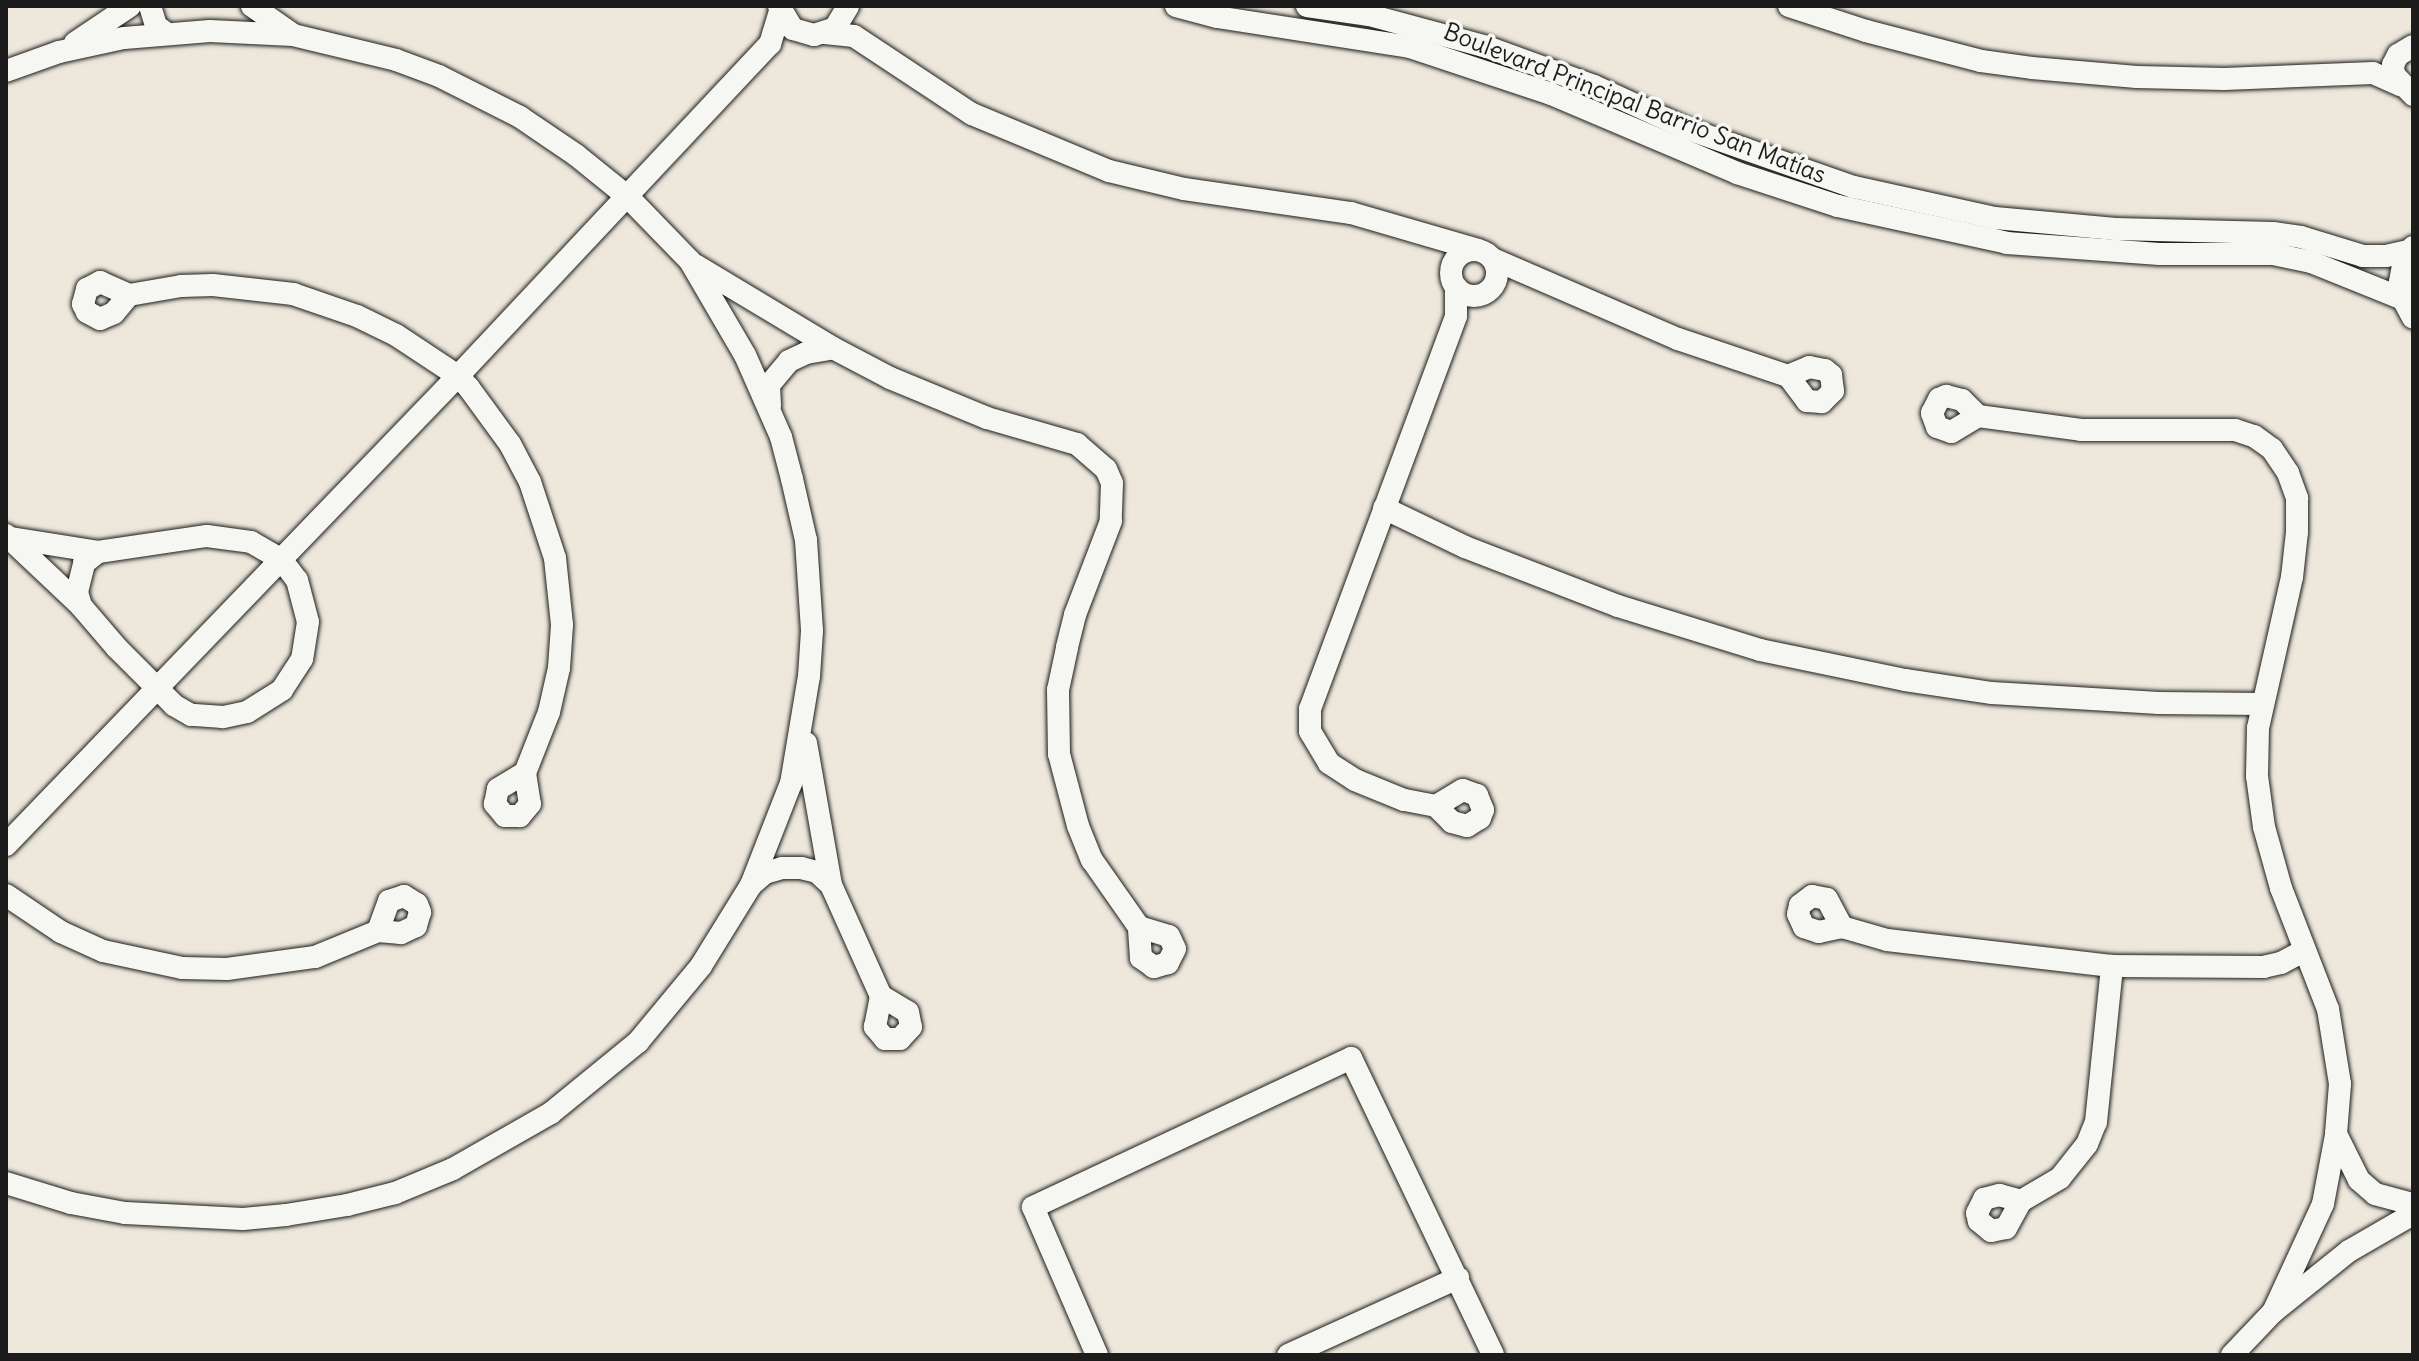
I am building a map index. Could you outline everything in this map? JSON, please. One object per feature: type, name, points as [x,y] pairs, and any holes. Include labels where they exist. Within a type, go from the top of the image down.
[{"type":"street","points":[[59,52],[130,6]]},
{"type":"street","points":[[150,6],[156,26],[166,33]]},
{"type":"street","points":[[252,6],[293,35]]},
{"type":"street","name":"Boulevard Principal Barrio San Matías","points":[[1176,6],[1217,17],[1410,47],[1551,94],[1737,173],[1867,213],[2007,243],[2160,254],[2273,254],[2311,262],[2408,308]]},
{"type":"street","name":"Boulevard Principal Barrio San Matías","points":[[1307,6],[1369,15],[1487,47],[1594,86],[1688,129],[1854,187],[1995,218],[2116,229],[2273,233],[2301,237],[2363,256],[2386,256],[2412,248]]},
{"type":"street","points":[[1789,6],[1866,31],[1968,57],[2032,68],[2137,77],[2224,79],[2373,73],[2406,90]]},
{"type":"street","points":[[770,44],[814,34],[842,20],[847,8]]},
{"type":"street","points":[[847,8],[854,36]]},
{"type":"street","points":[[780,9],[793,29],[814,34],[854,36],[972,114],[1069,157],[1145,182],[1314,205],[1419,233],[1485,255],[1520,274],[1678,339],[1788,376]]},
{"type":"street","points":[[6,845],[458,376],[770,44],[780,9]]},
{"type":"street","points":[[6,71],[59,52],[166,33],[293,35],[396,60],[465,89],[520,117],[576,155],[628,197],[690,261],[745,355],[781,437],[806,540],[812,631],[804,716],[791,783],[751,885],[701,966],[638,1042],[551,1113],[453,1169],[395,1193],[286,1215],[243,1219],[179,1218],[71,1203],[6,1183]]},
{"type":"street","points":[[2373,73],[2405,50]]},
{"type":"street","points":[[2405,50],[2394,75],[2406,90]]},
{"type":"street","points":[[1419,233],[1467,286]]},
{"type":"street","points":[[2408,308],[2403,265],[2412,248]]},
{"type":"street","points":[[1436,806],[1404,800],[1355,780],[1329,763],[1310,731],[1310,709],[1467,286],[1463,252],[1485,255]]},
{"type":"street","points":[[1467,286],[1496,280],[1485,255]]},
{"type":"street","points":[[690,261],[833,348],[890,378],[987,418],[1077,444],[1106,469],[1112,483],[1111,521],[1075,615],[1067,648],[1058,690],[1059,754],[1078,826],[1092,860],[1139,927]]},
{"type":"street","points":[[1467,286],[1520,274]]},
{"type":"street","points":[[129,295],[181,286],[213,285],[293,294],[357,316],[396,335],[458,376],[510,444],[530,482],[555,558],[562,625],[559,668],[549,712],[525,773]]},
{"type":"street","points":[[770,406],[769,385],[789,361],[806,353],[833,348]]},
{"type":"street","points":[[1978,416],[2081,430],[2235,430],[2254,436],[2272,449],[2288,473],[2297,498],[2292,577],[2261,704],[2257,776],[2264,827],[2281,888],[2328,1009],[2340,1084],[2336,1134],[2323,1204],[2273,1312]]},
{"type":"street","points":[[1384,508],[1465,547],[1618,606],[1760,650],[1905,680],[1992,693],[2159,703],[2261,704]]},
{"type":"street","points":[[8,536],[98,552],[207,536],[229,536],[269,550],[281,559],[297,580],[308,622],[302,659],[282,690],[247,712],[207,717],[191,715],[156,689],[81,606],[8,536]]},
{"type":"street","points":[[81,606],[77,592],[79,576],[84,563],[98,552]]},
{"type":"street","points":[[804,716],[810,781],[831,885],[881,996]]},
{"type":"street","points":[[751,885],[765,873],[782,868],[817,872],[831,885]]},
{"type":"street","points":[[6,895],[61,932],[103,951],[182,968],[227,969],[315,957],[378,931]]},
{"type":"street","points":[[1842,927],[1887,940],[2112,966],[2263,967],[2281,963],[2304,951]]},
{"type":"street","points":[[2021,1201],[2060,1178],[2087,1144],[2096,1122],[2112,966]]},
{"type":"street","points":[[1097,1355],[1033,1207],[1351,1058],[1493,1355]]},
{"type":"street","points":[[2336,1134],[2359,1180],[2375,1194],[2413,1204]]},
{"type":"street","points":[[2232,1355],[2273,1312],[2349,1251],[2413,1214]]},
{"type":"street","points":[[1288,1355],[1458,1278]]}]
